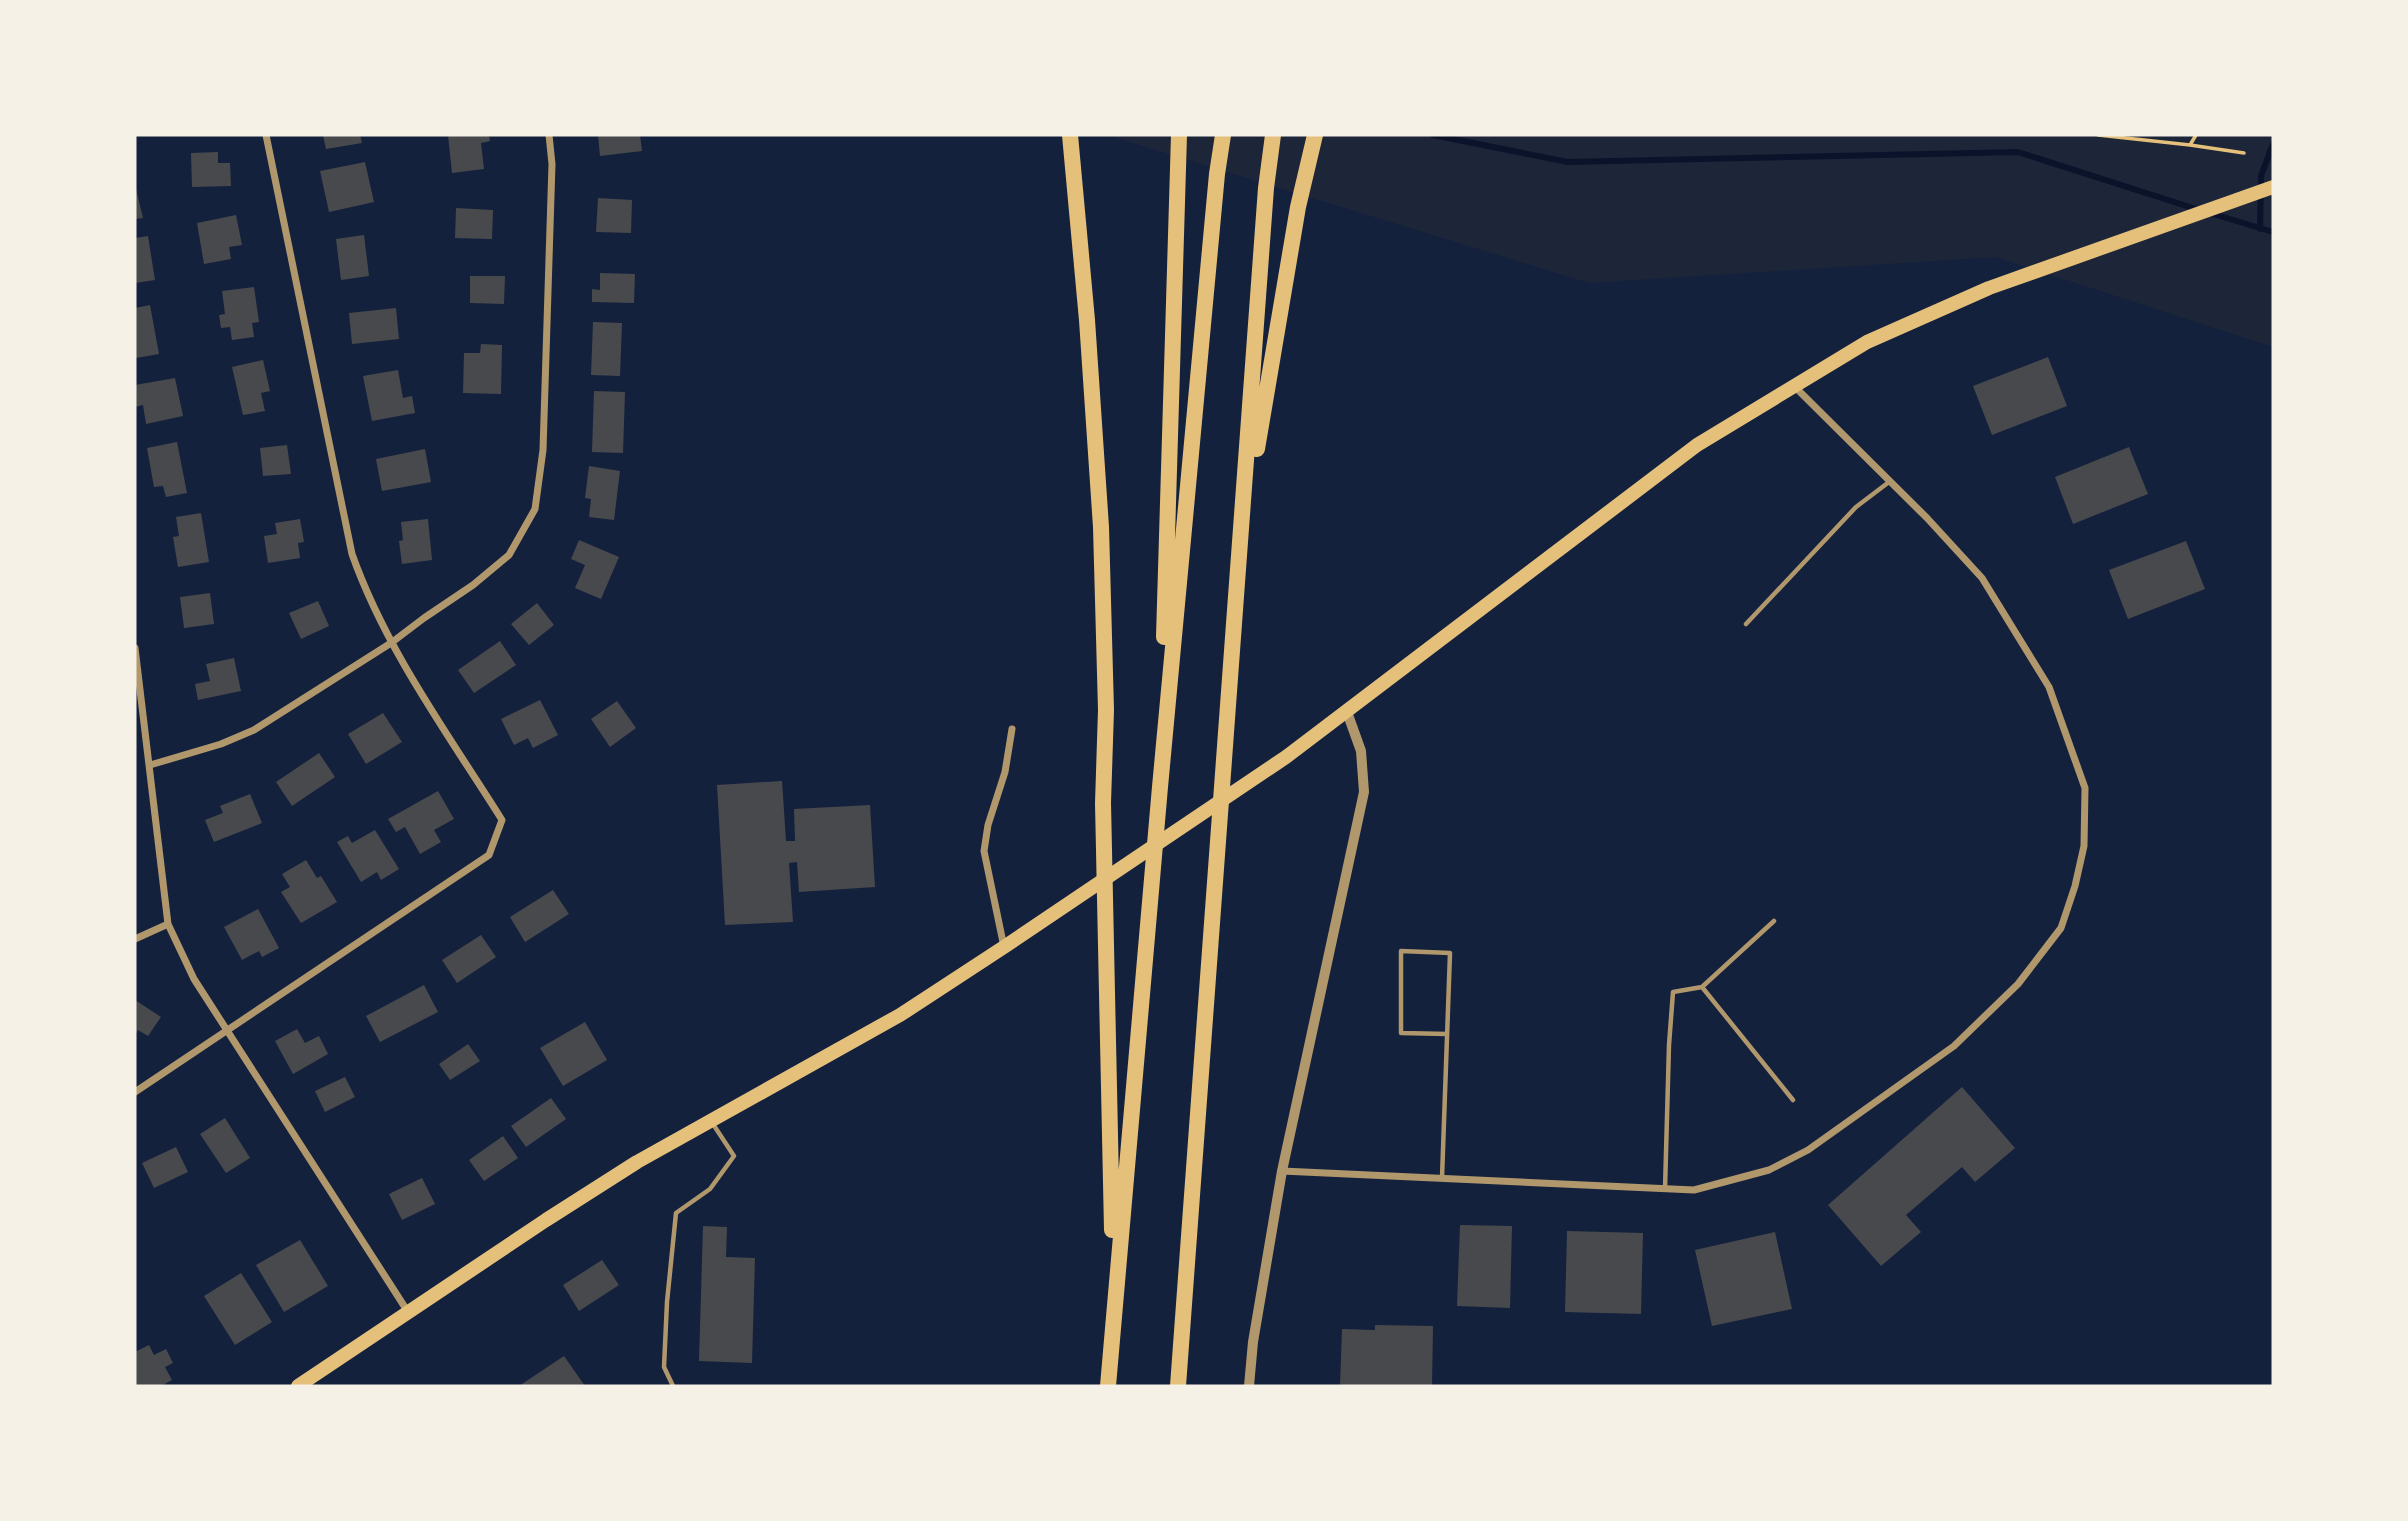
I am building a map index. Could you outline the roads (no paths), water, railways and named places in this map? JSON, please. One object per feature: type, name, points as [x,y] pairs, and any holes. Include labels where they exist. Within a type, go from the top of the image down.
[{"type":"highway","points":[[1070,135],[1087,320],[1101,527],[1106,710],[1103,803],[1114,1312]]},
{"type":"highway","points":[[1160,787],[1179,135]]},
{"type":"highway","points":[[1108,1386],[1160,787],[1217,174],[1223,135]]},
{"type":"highway","points":[[1178,1386],[1266,188],[1273,135]]},
{"type":"highway","points":[[1241,541],[1298,207],[1315,135]]},
{"type":"main road","points":[[298,1386],[637,1162],[900,1015],[1004,947],[1286,757],[1697,445],[1794,386],[1867,342],[1989,288],[2273,187]]},
{"type":"street","points":[[135,1092],[489,855],[502,820],[391,643],[365,593],[352,554],[266,135]]},
{"type":"street","points":[[150,765],[221,744],[254,730],[391,643],[473,585],[509,555],[535,509],[542,450],[552,164],[549,135]]},
{"type":"street","points":[[1282,1171],[1694,1190],[1769,1170],[1808,1150],[1954,1046],[2018,984],[2060,928],[2075,886],[2084,846],[2085,788],[2049,687],[1982,578],[1927,518],[1794,386]]},
{"type":"street","points":[[135,648],[168,924],[194,979],[408,1312]]},
{"type":"street","points":[[1249,1386],[1253,1342],[1282,1171],[1364,792],[1360,751],[1347,712]]},
{"type":"street","points":[[1004,947],[984,851],[988,825],[1005,772],[1012,729]]},
{"type":"street","points":[[135,939],[168,924]]},
{"type":"lane","points":[[1746,624],[1856,507],[1889,482]]},
{"type":"lane","points":[[1665,1189],[1669,1045],[1674,992],[1702,987],[1774,920]]},
{"type":"lane","points":[[1443,1179],[1450,953],[1401,951],[1401,1033],[1447,1034]]},
{"type":"lane","points":[[1702,987],[1793,1100]]},
{"type":"lane","points":[[673,1386],[664,1367],[676,1213],[710,1189],[734,1156],[711,1121]]},
{"type":"waterway","points":[[1433,135],[1568,162],[2018,152],[2199,210]]},
{"type":"waterway","points":[[2260,229],[2261,176],[2273,144]]},
{"type":"waterway","points":[[2210,213],[2273,232]]}]
